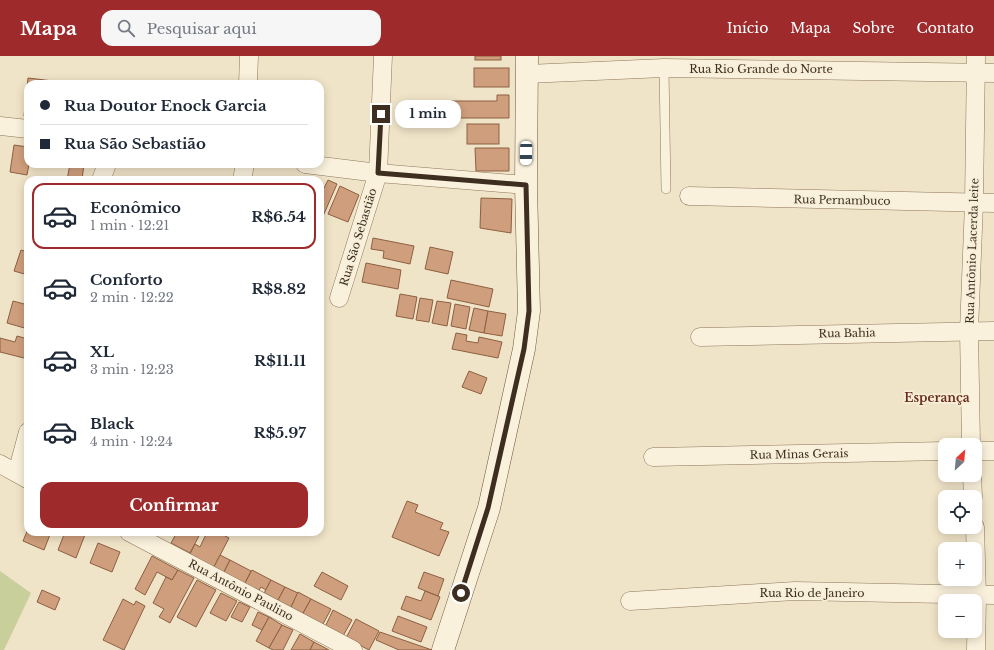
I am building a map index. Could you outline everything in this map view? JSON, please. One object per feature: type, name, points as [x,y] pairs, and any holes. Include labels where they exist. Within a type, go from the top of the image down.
[{"type":"street","points":[[248,80],[249,56]]},
{"type":"street","name":"Rua São Sebastião","points":[[339,298],[378,173],[383,56]]},
{"type":"street","name":"Rua Rio Grande do Norte","points":[[528,65],[664,68],[835,69],[976,64],[994,72]]},
{"type":"street","name":"Rua Antônio Lacerda leite","points":[[971,438],[970,331],[976,64]]},
{"type":"street","points":[[443,650],[488,508],[524,349],[529,311],[526,185],[528,65]]},
{"type":"street","points":[[0,126],[24,129]]},
{"type":"street","points":[[324,166],[378,173],[526,185]]},
{"type":"street","name":"Rua Pernambuco","points":[[689,196],[994,203]]},
{"type":"street","name":"Rua Bahia","points":[[700,337],[994,331]]},
{"type":"street","name":"Rua Minas Gerais","points":[[653,457],[938,451]]},
{"type":"street","points":[[982,451],[994,451]]},
{"type":"street","points":[[0,464],[23,476]]},
{"type":"street","points":[[976,534],[986,595],[976,650]]},
{"type":"street","name":"Rua Antônio Paulino","points":[[137,536],[353,650]]},
{"type":"street","name":"Rua Rio de Janeiro","points":[[630,601],[795,591],[986,595]]},
{"type":"lane","points":[[664,68],[666,189]]},
{"type":"green space","points":[[0,571],[31,593],[4,650],[0,650]]},
{"type":"building","points":[[475,56],[501,56],[501,60],[475,60]]},
{"type":"building","points":[[474,68],[509,68],[509,87],[474,87]]},
{"type":"building","points":[[28,78],[45,80],[28,80]]},
{"type":"building","points":[[497,95],[509,95],[509,118],[446,118],[446,101],[497,101]]},
{"type":"building","points":[[467,124],[499,124],[499,144],[467,144]]},
{"type":"building","points":[[14,145],[24,146],[24,168],[28,168],[27,175],[10,172]]},
{"type":"building","points":[[475,148],[509,148],[509,171],[476,171]]},
{"type":"building","points":[[69,168],[84,168],[82,176],[68,176]]},
{"type":"building","points":[[328,180],[337,184],[324,214],[324,188]]},
{"type":"building","points":[[340,186],[359,195],[348,222],[328,214]]},
{"type":"building","points":[[481,198],[512,199],[511,233],[480,228]]},
{"type":"building","points":[[373,238],[414,246],[410,264],[383,258],[384,251],[371,249]]},
{"type":"building","points":[[430,247],[453,252],[448,274],[425,269]]},
{"type":"building","points":[[21,250],[24,251],[24,274],[14,271]]},
{"type":"building","points":[[366,263],[401,270],[398,289],[362,282]]},
{"type":"building","points":[[451,280],[493,289],[489,307],[447,298]]},
{"type":"building","points":[[400,294],[417,297],[413,319],[396,316]]},
{"type":"building","points":[[420,298],[433,300],[429,322],[416,320]]},
{"type":"building","points":[[13,301],[24,304],[24,328],[7,323]]},
{"type":"building","points":[[437,301],[451,303],[447,326],[432,323]]},
{"type":"building","points":[[455,304],[470,307],[466,329],[451,326]]},
{"type":"building","points":[[474,308],[488,311],[484,333],[469,330]]},
{"type":"building","points":[[488,311],[506,314],[502,336],[484,333]]},
{"type":"building","points":[[456,333],[467,335],[466,341],[478,343],[479,337],[502,342],[498,358],[452,349]]},
{"type":"building","points":[[17,336],[24,338],[24,358],[0,352],[0,338],[15,342]]},
{"type":"building","points":[[469,371],[487,378],[481,394],[462,387]]},
{"type":"building","points":[[407,501],[418,505],[415,512],[443,523],[440,529],[449,532],[439,556],[392,537]]},
{"type":"building","points":[[25,536],[49,536],[44,550],[23,541]]},
{"type":"building","points":[[63,536],[84,536],[76,558],[58,550]]},
{"type":"building","points":[[175,536],[199,536],[190,553],[171,543]]},
{"type":"building","points":[[205,536],[225,536],[229,538],[213,569],[189,556],[195,544],[200,547]]},
{"type":"building","points":[[98,543],[120,552],[112,572],[90,563]]},
{"type":"building","points":[[220,555],[230,560],[223,574],[213,569]]},
{"type":"building","points":[[152,556],[178,570],[172,580],[157,572],[145,595],[135,589]]},
{"type":"building","points":[[230,560],[251,571],[244,585],[223,574]]},
{"type":"building","points":[[178,570],[194,578],[170,623],[159,617],[164,609],[153,603],[166,577],[172,580]]},
{"type":"building","points":[[252,570],[271,580],[266,590],[261,587],[258,592],[244,585]]},
{"type":"building","points":[[322,572],[348,586],[341,600],[314,586]]},
{"type":"building","points":[[424,572],[444,579],[438,596],[418,588]]},
{"type":"building","points":[[197,580],[216,590],[196,627],[177,617]]},
{"type":"building","points":[[271,580],[285,587],[277,602],[263,595]]},
{"type":"building","points":[[285,587],[298,593],[290,609],[277,602]]},
{"type":"building","points":[[42,590],[60,598],[55,610],[37,602]]},
{"type":"building","points":[[425,591],[440,597],[431,620],[401,609],[406,596],[421,601]]},
{"type":"building","points":[[298,592],[311,599],[302,615],[290,609]]},
{"type":"building","points":[[221,593],[237,601],[226,621],[210,613]]},
{"type":"building","points":[[123,599],[134,605],[136,601],[145,606],[124,650],[103,640]]},
{"type":"building","points":[[311,599],[331,609],[322,626],[302,615]]},
{"type":"building","points":[[239,602],[250,607],[242,622],[231,617]]},
{"type":"building","points":[[333,610],[352,620],[343,636],[325,627]]},
{"type":"building","points":[[258,612],[269,617],[262,630],[252,625]]},
{"type":"building","points":[[398,616],[427,627],[421,642],[392,631]]},
{"type":"building","points":[[269,617],[282,625],[269,648],[256,641]]},
{"type":"building","points":[[356,619],[379,631],[369,650],[346,638]]},
{"type":"building","points":[[282,625],[293,630],[283,650],[273,650],[269,648]]},
{"type":"building","points":[[380,632],[432,650],[399,650],[376,640]]},
{"type":"building","points":[[300,634],[314,642],[310,650],[291,650]]},
{"type":"building","points":[[314,642],[329,650],[310,650]]},
{"type":"district","name":"Esperança","points":[[937,397]]},
{"type":"route","points":[[381,114],[378,173],[526,185],[529,311],[524,349],[488,508],[461,593]]}]
